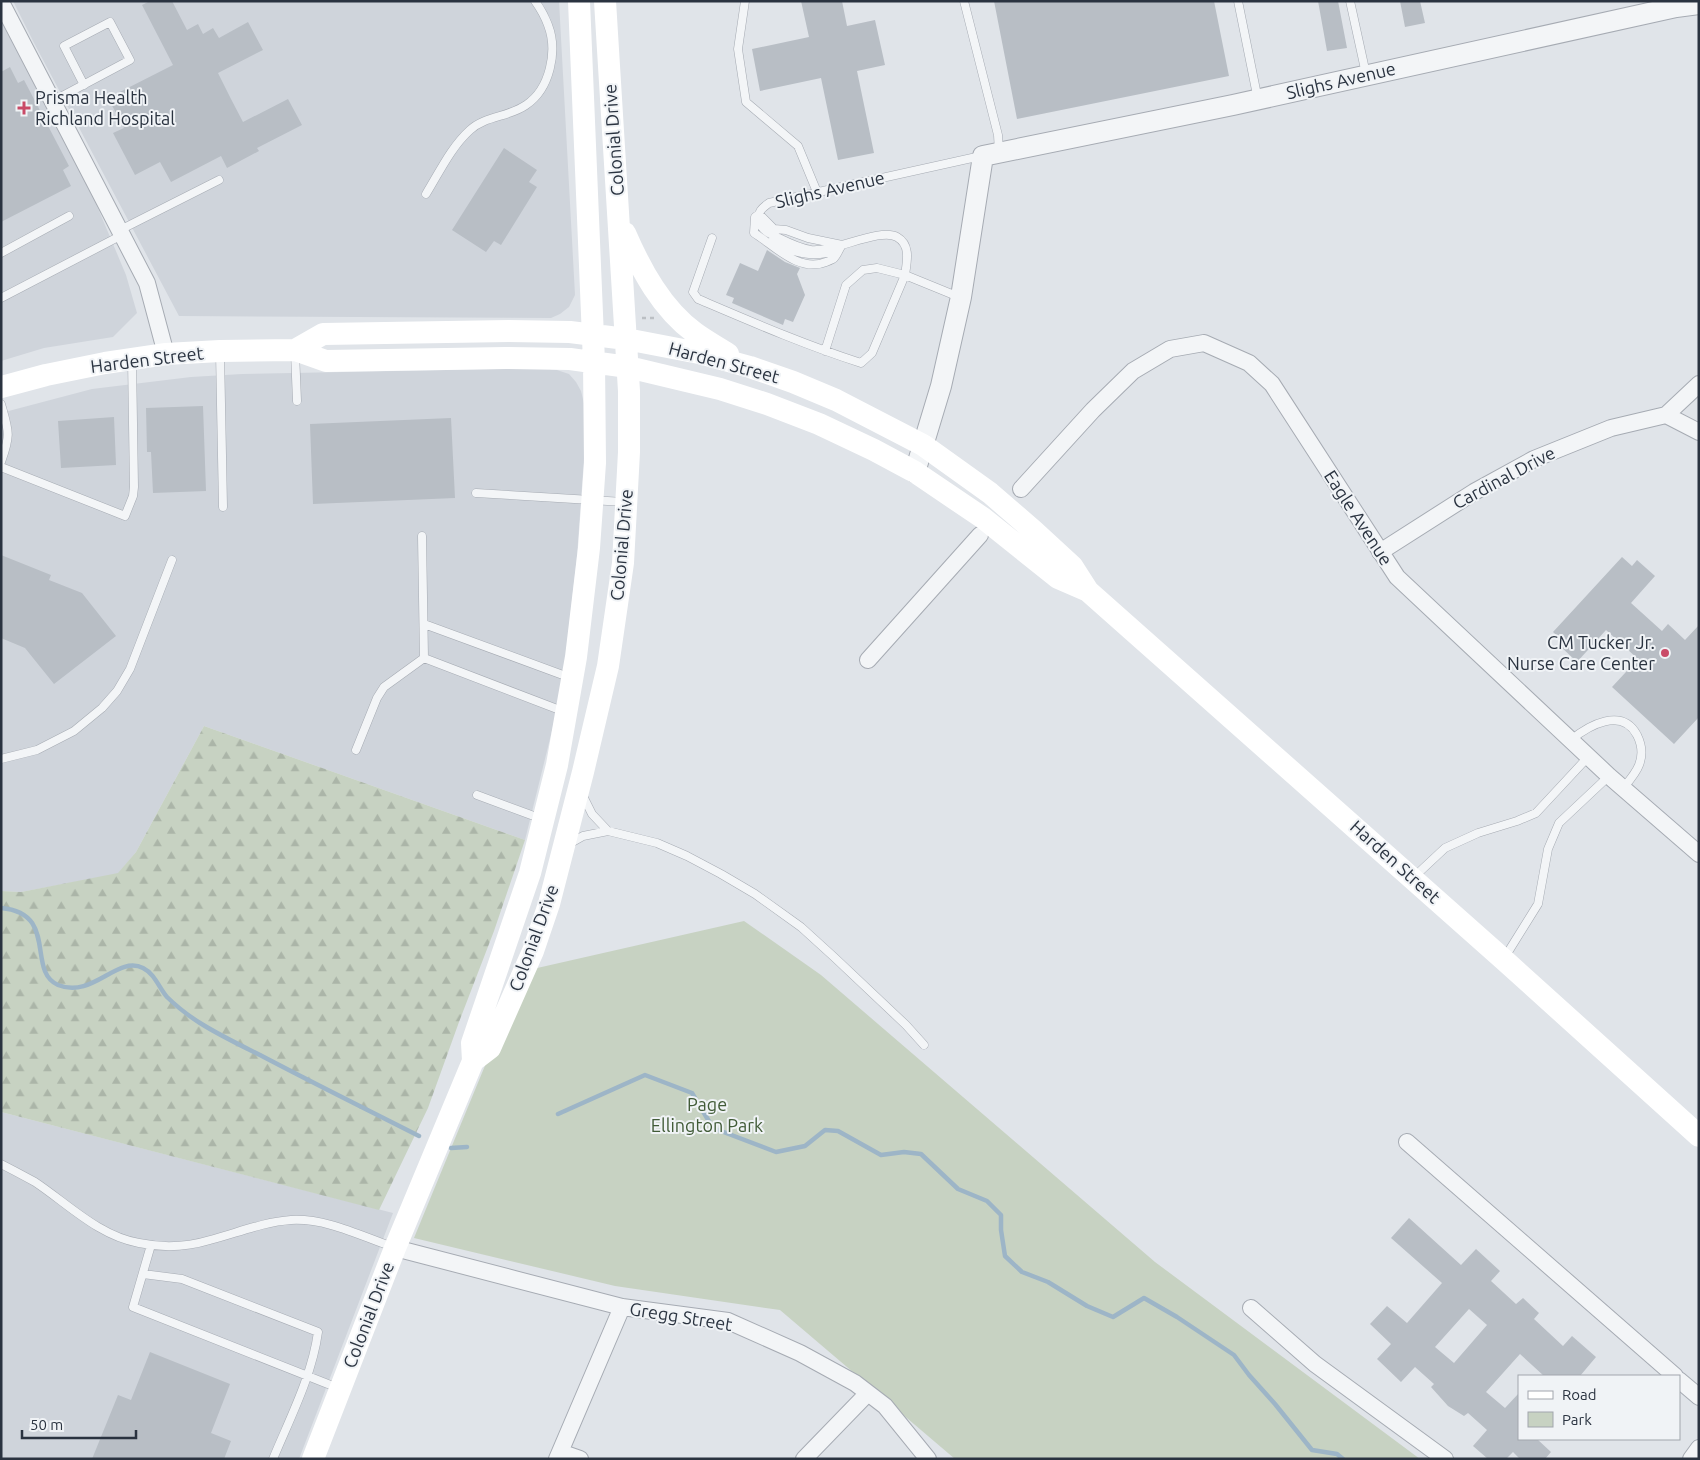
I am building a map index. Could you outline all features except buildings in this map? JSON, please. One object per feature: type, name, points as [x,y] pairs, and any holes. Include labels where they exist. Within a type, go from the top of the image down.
[{"type":"main road","name":"Colonial Drive","points":[[313,1459],[395,1248],[473,1061],[472,1043],[530,873],[557,766],[567,713],[589,548],[595,463],[594,362],[579,1]]},
{"type":"main road","name":"Colonial Drive","points":[[473,1061],[490,1048],[533,951],[549,904],[580,788],[608,666],[624,563],[629,452],[628,367],[605,1]]},
{"type":"main road","points":[[619,220],[633,253],[667,308],[695,333],[750,367]]},
{"type":"main road","name":"Harden Street","points":[[295,350],[323,334],[510,331],[593,334],[699,353],[750,367],[836,400],[923,445],[990,493],[1034,531],[1072,566],[1088,591],[1504,959],[1699,1136]]},
{"type":"main road","name":"Harden Street","points":[[1,387],[46,375],[132,358],[220,351],[295,350],[326,361],[506,358],[570,359],[628,367],[720,389],[768,404],[819,424],[874,450],[914,472],[983,518],[1058,578],[1088,591]]},
{"type":"street","points":[[1,2],[147,283],[166,354]]},
{"type":"street","name":"Slighs Avenue","points":[[992,154],[1258,100],[1676,4],[1699,4]]},
{"type":"street","points":[[914,472],[941,386],[992,154]]},
{"type":"street","name":"Eagle Avenue","points":[[1021,489],[1093,410],[1133,371],[1170,348],[1204,344],[1249,363],[1272,384],[1397,577],[1610,776],[1699,854]]},
{"type":"street","name":"Cardinal Drive","points":[[1380,552],[1474,492],[1534,459],[1611,428],[1666,415],[1699,384]]},
{"type":"street","points":[[1666,415],[1699,432]]},
{"type":"street","points":[[868,660],[978,537]]},
{"type":"street","points":[[1407,1142],[1673,1375]]},
{"type":"street","name":"Gregg Street","points":[[395,1248],[622,1307],[728,1321],[800,1353],[855,1383],[885,1406],[928,1459]]},
{"type":"street","points":[[580,1459],[559,1455],[622,1307]]},
{"type":"street","points":[[1251,1308],[1315,1364],[1445,1459]]},
{"type":"street","points":[[1680,1381],[1699,1398]]},
{"type":"street","points":[[804,1459],[868,1393]]},
{"type":"street","points":[[1692,1459],[1699,1448]]},
{"type":"lane","points":[[426,194],[469,130],[527,104],[542,87],[548,76],[551,64],[551,35],[548,25],[535,1]]},
{"type":"lane","points":[[745,1],[738,49],[746,102],[798,146],[817,192]]},
{"type":"lane","points":[[964,1],[998,136],[992,154]]},
{"type":"lane","points":[[1238,1],[1258,100]]},
{"type":"lane","points":[[1350,1],[1366,76]]},
{"type":"lane","points":[[53,100],[84,85],[130,60],[110,22],[64,46],[84,85]]},
{"type":"lane","name":"Slighs Avenue","points":[[825,351],[861,363],[872,354],[905,275],[908,258],[907,250],[902,241],[895,236],[878,236],[812,250],[791,244],[764,231],[758,214],[762,208],[769,203],[797,196],[992,154]]},
{"type":"lane","points":[[1,298],[219,180]]},
{"type":"lane","points":[[758,214],[774,229],[786,230],[808,238],[842,245],[834,258],[817,265],[798,261],[777,251],[754,233],[755,218],[758,214]]},
{"type":"lane","points":[[1,253],[69,216]]},
{"type":"lane","points":[[712,238],[693,292],[698,299],[825,351],[846,285],[863,270],[877,268],[905,275],[961,297]]},
{"type":"lane","points":[[295,350],[297,401]]},
{"type":"lane","points":[[220,351],[223,507]]},
{"type":"lane","points":[[1,467],[125,516],[133,496],[134,487],[132,358]]},
{"type":"lane","points":[[1,404],[8,430],[8,438],[1,462]]},
{"type":"lane","points":[[476,493],[592,502],[626,502]]},
{"type":"lane","points":[[422,536],[424,658]]},
{"type":"lane","points":[[1,759],[55,742],[74,731],[102,708],[123,681],[130,668],[172,560]]},
{"type":"lane","points":[[424,624],[573,679]]},
{"type":"lane","points":[[424,658],[567,713]]},
{"type":"lane","points":[[356,750],[377,698],[384,687],[424,658]]},
{"type":"lane","points":[[1571,740],[1582,730],[1607,720],[1623,721],[1635,730],[1641,743],[1642,755],[1638,767],[1624,787]]},
{"type":"lane","points":[[1413,879],[1445,848],[1478,833],[1536,813],[1589,756]]},
{"type":"lane","points":[[1504,959],[1538,904],[1548,849],[1559,823],[1610,776]]},
{"type":"lane","points":[[580,788],[592,814],[608,831]]},
{"type":"lane","points":[[477,795],[544,820]]},
{"type":"lane","points":[[565,846],[583,836],[608,831],[658,843],[687,856],[755,894],[801,927],[906,1025],[924,1045]]},
{"type":"lane","points":[[1,1164],[35,1182],[99,1227],[127,1240],[165,1246],[194,1244],[276,1221],[308,1220],[340,1228],[395,1248]]},
{"type":"lane","points":[[151,1245],[133,1307],[340,1389]]},
{"type":"lane","points":[[143,1274],[182,1280],[318,1332],[307,1377],[273,1459]]},
{"type":"shaded area","points":[[13,1],[559,1],[575,295],[569,307],[551,318],[179,316]]},
{"type":"shaded area","name":"Prisma Health Richland Hospital","points":[[1,18],[92,194],[126,275],[137,313],[113,337],[44,348],[1,361]]},
{"type":"shaded area","points":[[542,368],[569,374],[581,391],[587,416],[577,556],[562,690],[525,840],[204,726],[136,852],[118,874],[21,892],[1,891],[1,413],[92,389],[191,377],[242,374]]},
{"type":"shaded area","points":[[1,1112],[393,1213],[299,1459],[1,1459]]},
{"type":"green space","points":[[204,726],[525,840],[494,931],[428,1108],[379,1210],[1,1112],[1,891],[21,892],[118,873],[136,852]]},
{"type":"green space","name":"Page Ellington Park","points":[[744,921],[821,975],[1155,1262],[1420,1459],[955,1459],[780,1310],[615,1286],[414,1238],[524,971]]},
{"type":"waterway","points":[[1,908],[19,912],[30,920],[36,931],[44,968],[49,978],[58,985],[71,988],[82,986],[124,967],[143,968],[151,974],[171,1000],[187,1014],[207,1027],[419,1136]]},
{"type":"waterway","points":[[558,1114],[645,1075],[692,1093],[713,1128],[776,1152],[805,1146],[825,1130],[838,1131],[881,1155],[904,1152],[921,1154],[958,1189],[987,1201],[1001,1215],[1005,1256],[1022,1272],[1048,1282],[1087,1306],[1113,1317],[1144,1298],[1177,1317],[1234,1355],[1312,1450],[1337,1454],[1343,1459]]},
{"type":"waterway","points":[[451,1148],[467,1147]]},
{"type":"place","name":"Prisma Health Richland Hospital","points":[[24,108]]},
{"type":"place","name":"CM Tucker Jr. Nurse Care Center","points":[[1665,653]]}]
